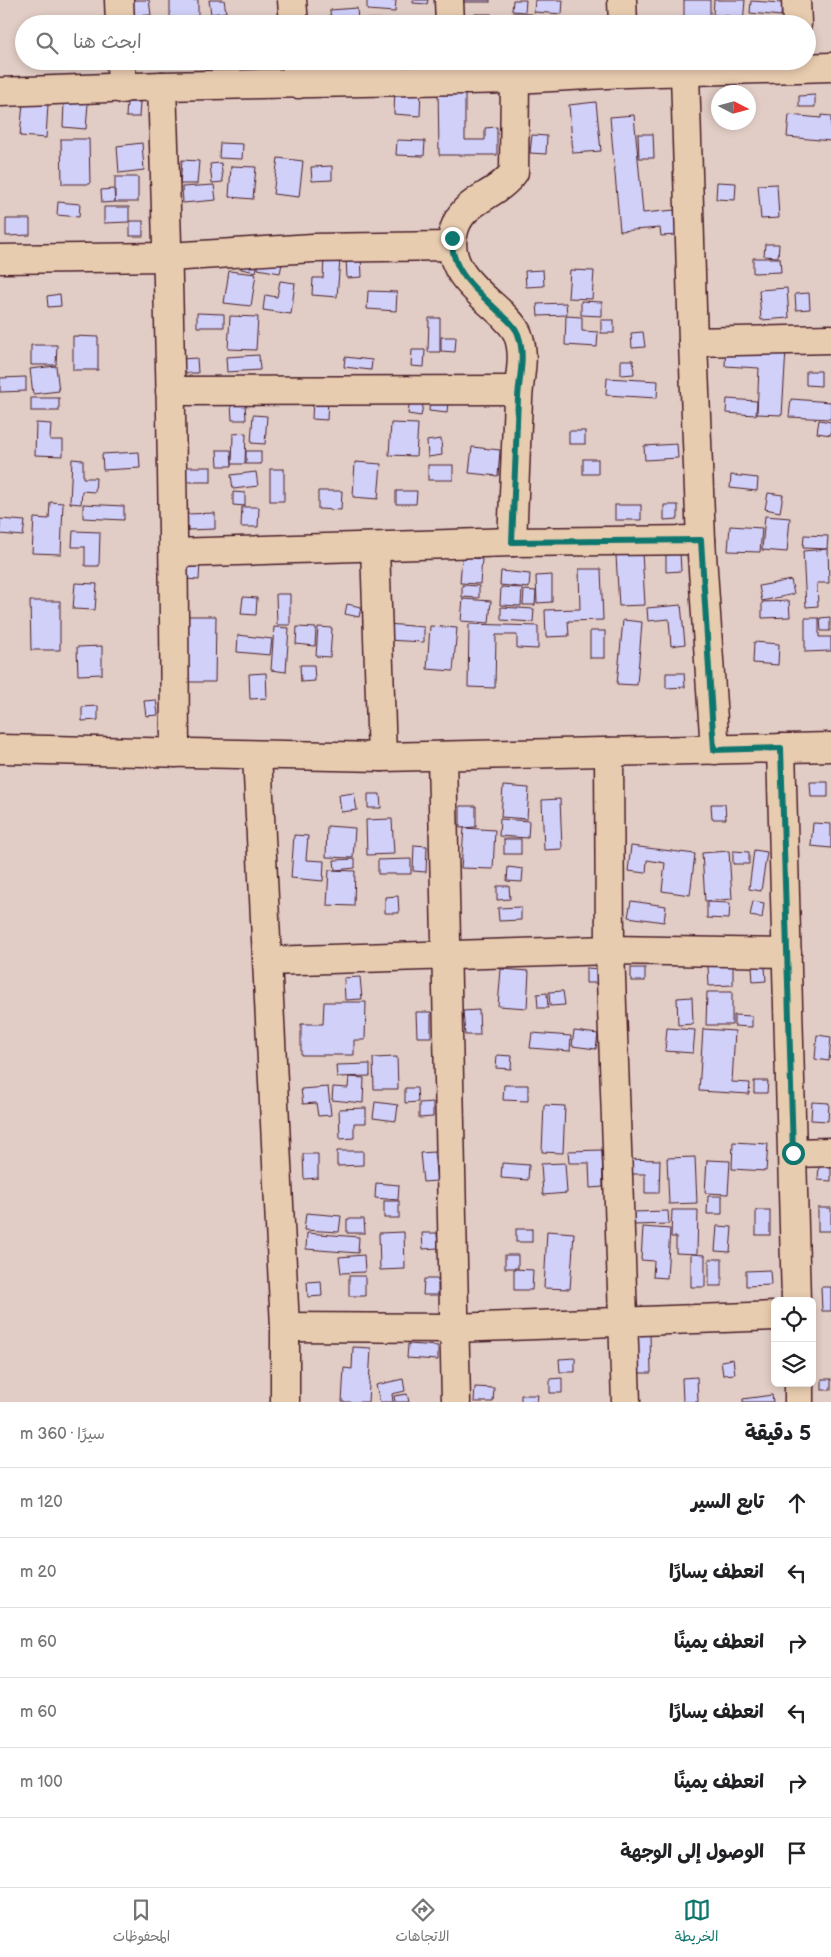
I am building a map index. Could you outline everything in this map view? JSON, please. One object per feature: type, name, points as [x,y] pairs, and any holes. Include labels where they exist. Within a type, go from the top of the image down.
[{"type":"street","points":[[119,0],[120,15]]},
{"type":"street","points":[[292,0],[293,15]]},
{"type":"street","points":[[449,0],[450,15]]},
{"type":"street","points":[[622,0],[623,15]]},
{"type":"street","points":[[796,0],[797,15]]},
{"type":"street","points":[[816,66],[831,67]]},
{"type":"street","points":[[121,70],[122,89]]},
{"type":"street","points":[[0,92],[122,89],[297,73],[451,71],[515,79],[598,70]]},
{"type":"street","points":[[661,70],[685,72],[717,70]]},
{"type":"street","points":[[685,72],[701,540],[714,750]]},
{"type":"street","points":[[512,542],[518,390],[522,365],[518,334],[513,326],[463,275],[454,259],[452,246],[456,221],[462,212],[507,180],[514,172],[515,79]]},
{"type":"street","points":[[162,86],[168,257],[174,553],[175,753]]},
{"type":"street","points":[[0,259],[168,257],[312,248],[452,246]]},
{"type":"street","points":[[693,342],[831,339]]},
{"type":"street","points":[[170,392],[518,390]]},
{"type":"street","points":[[174,553],[512,542],[701,540]]},
{"type":"street","points":[[375,547],[382,757]]},
{"type":"street","points":[[0,748],[382,757],[831,747]]},
{"type":"street","points":[[781,748],[796,1297]]},
{"type":"street","points":[[609,752],[610,950],[626,1402]]},
{"type":"street","points":[[257,755],[285,1326],[285,1402]]},
{"type":"street","points":[[442,756],[456,1402]]},
{"type":"street","points":[[268,962],[610,950],[787,953]]},
{"type":"street","points":[[793,1153],[831,1152]]},
{"type":"street","points":[[285,1326],[453,1328],[771,1316]]},
{"type":"street","points":[[799,1387],[799,1402]]},
{"type":"building","points":[[133,0],[149,0],[151,15],[134,15]]},
{"type":"building","points":[[170,0],[198,0],[198,15],[170,15]]},
{"type":"building","points":[[209,0],[224,0],[226,12],[211,14]]},
{"type":"building","points":[[367,0],[396,0],[395,12],[367,10]]},
{"type":"building","points":[[413,0],[428,0],[427,4],[413,3]]},
{"type":"building","points":[[463,0],[490,0],[490,2],[463,2]]},
{"type":"building","points":[[513,0],[526,0],[525,12],[512,11]]},
{"type":"building","points":[[535,0],[563,0],[562,14],[534,12]]},
{"type":"building","points":[[684,0],[710,0],[710,15],[684,15]]},
{"type":"building","points":[[714,0],[745,0],[744,15],[713,15]]},
{"type":"building","points":[[751,1],[782,3],[781,15],[750,13]]},
{"type":"building","points":[[357,8],[358,15],[330,15],[330,10]]},
{"type":"building","points":[[513,13],[532,14],[532,15],[513,15]]},
{"type":"building","points":[[475,14],[491,14],[491,15]]},
{"type":"building","points":[[438,85],[465,85],[465,140],[485,140],[485,128],[497,127],[497,155],[439,155]]},
{"type":"building","points":[[395,87],[421,88],[420,116],[394,114]]},
{"type":"building","points":[[815,95],[815,107],[799,107],[799,96]]},
{"type":"building","points":[[64,102],[88,103],[86,129],[63,127]]},
{"type":"building","points":[[127,102],[140,102],[139,117],[126,117]]},
{"type":"building","points":[[596,102],[601,151],[573,153],[569,105]]},
{"type":"building","points":[[23,103],[48,104],[46,138],[20,136]]},
{"type":"building","points":[[634,115],[643,213],[675,210],[677,235],[661,236],[660,228],[620,231],[610,117]]},
{"type":"building","points":[[789,115],[821,118],[821,115],[831,116],[831,141],[787,137]]},
{"type":"building","points":[[638,134],[653,134],[654,158],[639,158]]},
{"type":"building","points":[[532,135],[547,136],[546,154],[530,153]]},
{"type":"building","points":[[61,139],[89,139],[90,184],[62,184]]},
{"type":"building","points":[[397,140],[425,141],[424,156],[396,155]]},
{"type":"building","points":[[142,143],[144,170],[119,173],[117,146]]},
{"type":"building","points":[[220,143],[243,144],[242,159],[219,158]]},
{"type":"building","points":[[278,158],[303,161],[299,197],[273,194]]},
{"type":"building","points":[[182,160],[199,161],[197,184],[180,184]]},
{"type":"building","points":[[221,163],[223,182],[212,183],[210,164]]},
{"type":"building","points":[[231,166],[256,167],[253,199],[229,197]]},
{"type":"building","points":[[332,166],[332,180],[312,181],[311,167]]},
{"type":"building","points":[[115,177],[138,177],[138,202],[115,202]]},
{"type":"building","points":[[717,182],[736,183],[735,200],[716,199]]},
{"type":"building","points":[[777,184],[779,218],[761,219],[758,185]]},
{"type":"building","points":[[214,185],[216,200],[183,203],[182,187]]},
{"type":"building","points":[[114,189],[115,202],[102,203],[101,190]]},
{"type":"building","points":[[58,202],[80,204],[79,217],[57,215]]},
{"type":"building","points":[[104,207],[129,207],[129,222],[104,223]]},
{"type":"building","points":[[6,219],[30,219],[30,235],[6,236]]},
{"type":"building","points":[[130,221],[143,221],[143,236],[130,236]]},
{"type":"building","points":[[765,244],[779,244],[778,257],[764,256]]},
{"type":"building","points":[[260,255],[283,259],[280,273],[258,269]]},
{"type":"building","points":[[361,256],[362,277],[347,278],[346,257]]},
{"type":"building","points":[[243,258],[258,260],[256,272],[241,269]]},
{"type":"building","points":[[324,258],[340,259],[337,297],[312,295],[313,278],[323,278]]},
{"type":"building","points":[[753,258],[780,258],[781,272],[753,273]]},
{"type":"building","points":[[543,270],[544,286],[526,287],[525,271]]},
{"type":"building","points":[[570,270],[594,271],[592,299],[568,298]]},
{"type":"building","points":[[229,271],[256,274],[251,306],[224,303]]},
{"type":"building","points":[[280,281],[295,283],[291,314],[263,310],[265,295],[277,297]]},
{"type":"building","points":[[787,288],[789,318],[761,320],[759,290]]},
{"type":"building","points":[[368,291],[397,292],[396,311],[367,309]]},
{"type":"building","points":[[809,293],[810,309],[796,310],[795,294]]},
{"type":"building","points":[[60,294],[61,306],[48,307],[47,296]]},
{"type":"building","points":[[581,301],[602,302],[602,316],[581,315]]},
{"type":"building","points":[[566,303],[567,315],[538,316],[537,304]]},
{"type":"building","points":[[197,313],[224,314],[224,327],[197,327]]},
{"type":"building","points":[[230,316],[258,317],[256,350],[228,349]]},
{"type":"building","points":[[566,316],[582,317],[582,331],[598,332],[597,347],[565,345]]},
{"type":"building","points":[[429,318],[440,318],[440,352],[428,352]]},
{"type":"building","points":[[601,320],[614,320],[614,333],[601,333]]},
{"type":"building","points":[[643,332],[645,347],[632,348],[631,333]]},
{"type":"building","points":[[73,336],[98,337],[98,370],[73,370]]},
{"type":"building","points":[[441,337],[456,337],[455,352],[441,351]]},
{"type":"building","points":[[31,345],[57,345],[56,365],[31,365]]},
{"type":"building","points":[[726,347],[786,350],[782,415],[757,414],[759,368],[725,366]]},
{"type":"building","points":[[412,350],[425,350],[424,367],[411,366]]},
{"type":"building","points":[[259,355],[260,370],[227,372],[226,357]]},
{"type":"building","points":[[345,357],[372,360],[371,370],[344,367]]},
{"type":"building","points":[[197,358],[198,373],[181,373],[181,359]]},
{"type":"building","points":[[621,360],[633,360],[634,374],[621,375]]},
{"type":"building","points":[[56,366],[59,391],[33,394],[30,369]]},
{"type":"building","points":[[806,371],[821,371],[821,386],[806,385]]},
{"type":"building","points":[[26,377],[26,391],[0,392],[0,378]]},
{"type":"building","points":[[607,378],[658,381],[657,398],[606,395]]},
{"type":"building","points":[[31,398],[59,398],[59,411],[31,411]]},
{"type":"building","points":[[410,398],[424,400],[421,416],[408,414]]},
{"type":"building","points":[[430,398],[448,400],[447,413],[429,411]]},
{"type":"building","points":[[313,399],[328,399],[327,420],[312,419]]},
{"type":"building","points":[[727,399],[757,401],[756,415],[726,413]]},
{"type":"building","points":[[791,399],[831,402],[831,419],[789,417]]},
{"type":"building","points":[[231,403],[245,403],[246,420],[232,420]]},
{"type":"building","points":[[253,415],[267,416],[265,444],[251,443]]},
{"type":"building","points":[[819,420],[831,422],[831,435],[817,433]]},
{"type":"building","points":[[36,423],[51,424],[50,440],[63,440],[63,456],[35,455]]},
{"type":"building","points":[[391,423],[418,424],[416,456],[389,455]]},
{"type":"building","points":[[569,431],[585,431],[585,444],[569,444]]},
{"type":"building","points":[[246,433],[245,464],[232,464],[233,434]]},
{"type":"building","points":[[441,439],[442,455],[428,457],[427,441]]},
{"type":"building","points":[[677,444],[678,458],[645,460],[644,446]]},
{"type":"building","points":[[472,447],[500,450],[498,476],[469,473]]},
{"type":"building","points":[[217,450],[231,450],[232,466],[218,466]]},
{"type":"building","points":[[246,451],[261,451],[261,464],[246,464]]},
{"type":"building","points":[[139,452],[140,468],[103,470],[102,454]]},
{"type":"building","points":[[72,459],[83,460],[83,478],[96,478],[95,492],[82,491],[81,504],[70,503]]},
{"type":"building","points":[[583,459],[598,459],[598,474],[583,474]]},
{"type":"building","points":[[355,462],[381,464],[378,499],[353,497]]},
{"type":"building","points":[[428,465],[453,465],[453,480],[428,480]]},
{"type":"building","points":[[185,467],[211,467],[211,482],[185,482]]},
{"type":"building","points":[[270,469],[284,469],[284,501],[270,501]]},
{"type":"building","points":[[256,472],[258,486],[233,489],[231,475]]},
{"type":"building","points":[[731,475],[758,478],[757,491],[730,488]]},
{"type":"building","points":[[318,491],[342,491],[341,510],[318,509]]},
{"type":"building","points":[[396,491],[417,491],[416,504],[396,504]]},
{"type":"building","points":[[233,492],[245,493],[245,506],[233,505]]},
{"type":"building","points":[[768,493],[783,495],[780,512],[765,509]]},
{"type":"building","points":[[50,502],[63,503],[61,554],[32,553],[34,518],[49,519]]},
{"type":"building","points":[[83,504],[124,506],[124,520],[83,518]]},
{"type":"building","points":[[615,505],[641,505],[641,520],[615,520]]},
{"type":"building","points":[[664,505],[678,505],[678,519],[664,520]]},
{"type":"building","points":[[242,507],[259,507],[258,527],[241,527]]},
{"type":"building","points":[[215,513],[215,529],[187,530],[187,514]]},
{"type":"building","points":[[765,516],[790,518],[787,552],[762,550]]},
{"type":"building","points":[[0,519],[25,521],[23,536],[0,534]]},
{"type":"building","points":[[730,526],[762,528],[760,552],[728,551]]},
{"type":"building","points":[[73,531],[100,532],[99,566],[85,566],[85,547],[72,547]]},
{"type":"building","points":[[804,535],[828,536],[827,549],[803,548]]},
{"type":"building","points":[[828,549],[829,583],[817,583],[818,606],[806,607],[803,551]]},
{"type":"building","points":[[642,553],[645,605],[619,606],[616,555]]},
{"type":"building","points":[[680,554],[681,571],[666,572],[666,555]]},
{"type":"building","points":[[462,557],[482,559],[480,584],[460,583]]},
{"type":"building","points":[[186,562],[200,562],[199,580],[185,579]]},
{"type":"building","points":[[579,569],[601,569],[603,620],[568,621],[569,636],[546,637],[545,610],[580,609]]},
{"type":"building","points":[[501,571],[530,574],[529,588],[500,585]]},
{"type":"building","points":[[552,575],[552,602],[537,603],[536,576]]},
{"type":"building","points":[[791,580],[794,594],[762,601],[759,586]]},
{"type":"building","points":[[75,583],[97,584],[95,610],[73,609]]},
{"type":"building","points":[[462,585],[479,586],[479,598],[462,597]]},
{"type":"building","points":[[501,587],[522,588],[521,606],[500,605]]},
{"type":"building","points":[[524,590],[536,591],[535,605],[523,605]]},
{"type":"building","points":[[276,594],[290,594],[290,625],[277,625]]},
{"type":"building","points":[[243,597],[257,598],[256,615],[241,614]]},
{"type":"building","points":[[463,599],[491,601],[489,623],[461,621]]},
{"type":"building","points":[[30,601],[60,601],[60,650],[31,650]]},
{"type":"building","points":[[789,601],[790,617],[762,618],[762,602]]},
{"type":"building","points":[[347,604],[361,607],[359,617],[345,614]]},
{"type":"building","points":[[681,605],[685,644],[671,646],[669,619],[648,621],[647,608]]},
{"type":"building","points":[[501,607],[534,609],[533,622],[501,620]]},
{"type":"building","points":[[186,616],[216,616],[215,682],[186,682]]},
{"type":"building","points":[[830,617],[830,631],[821,631],[820,618]]},
{"type":"building","points":[[805,618],[819,618],[819,637],[831,637],[831,651],[805,652]]},
{"type":"building","points":[[623,620],[642,622],[637,685],[617,684]]},
{"type":"building","points":[[387,624],[424,627],[424,642],[386,640]]},
{"type":"building","points":[[469,624],[538,626],[538,649],[517,648],[517,635],[496,635],[495,688],[468,687]]},
{"type":"building","points":[[430,626],[457,628],[453,671],[427,669]]},
{"type":"building","points":[[274,627],[289,628],[286,672],[271,670]]},
{"type":"building","points":[[297,627],[316,628],[315,646],[296,644]]},
{"type":"building","points":[[318,627],[332,628],[330,657],[316,656]]},
{"type":"building","points":[[590,631],[605,631],[605,658],[590,658]]},
{"type":"building","points":[[238,635],[272,639],[270,655],[237,652]]},
{"type":"building","points":[[754,642],[779,644],[778,665],[753,663]]},
{"type":"building","points":[[102,646],[102,674],[78,675],[77,647]]},
{"type":"building","points":[[300,665],[314,665],[315,681],[301,682]]},
{"type":"building","points":[[266,673],[267,698],[250,699],[249,674]]},
{"type":"building","points":[[666,673],[684,673],[685,687],[666,688]]},
{"type":"building","points":[[156,700],[158,715],[146,716],[144,701]]},
{"type":"building","points":[[98,706],[98,720],[82,721],[82,707]]},
{"type":"building","points":[[810,782],[828,782],[828,797],[811,797]]},
{"type":"building","points":[[503,786],[529,788],[527,819],[501,817]]},
{"type":"building","points":[[354,793],[357,810],[341,812],[339,795]]},
{"type":"building","points":[[368,794],[380,794],[381,808],[368,808]]},
{"type":"building","points":[[560,799],[562,849],[544,850],[542,800]]},
{"type":"building","points":[[711,804],[725,804],[726,819],[712,819]]},
{"type":"building","points":[[460,806],[476,806],[476,827],[460,828]]},
{"type":"building","points":[[392,819],[394,854],[367,855],[366,820]]},
{"type":"building","points":[[500,819],[529,821],[528,838],[499,836]]},
{"type":"building","points":[[813,823],[831,824],[831,848],[811,846]]},
{"type":"building","points":[[327,826],[355,828],[353,858],[326,857]]},
{"type":"building","points":[[464,828],[495,830],[493,869],[461,868]]},
{"type":"building","points":[[294,835],[308,836],[306,860],[324,861],[323,881],[291,878]]},
{"type":"building","points":[[504,839],[521,839],[521,854],[504,854]]},
{"type":"building","points":[[414,845],[427,846],[426,872],[413,871]]},
{"type":"building","points":[[631,846],[695,854],[690,895],[662,891],[665,863],[647,860],[646,873],[628,871]]},
{"type":"building","points":[[754,850],[767,852],[761,891],[749,889]]},
{"type":"building","points":[[729,851],[732,899],[705,901],[702,853]]},
{"type":"building","points":[[733,851],[749,852],[749,864],[733,864]]},
{"type":"building","points":[[355,859],[355,868],[335,870],[334,860]]},
{"type":"building","points":[[411,859],[411,874],[378,874],[378,860]]},
{"type":"building","points":[[508,867],[523,869],[522,882],[507,881]]},
{"type":"building","points":[[329,870],[355,871],[354,906],[327,905]]},
{"type":"building","points":[[497,886],[509,886],[510,899],[497,900]]},
{"type":"building","points":[[398,896],[399,913],[385,913],[385,897]]},
{"type":"building","points":[[631,901],[666,906],[664,922],[628,917]]},
{"type":"building","points":[[753,901],[764,903],[762,918],[750,916]]},
{"type":"building","points":[[707,902],[730,903],[729,919],[707,918]]},
{"type":"building","points":[[521,907],[521,920],[499,921],[498,908]]},
{"type":"building","points":[[733,965],[733,985],[709,986],[708,966]]},
{"type":"building","points":[[752,967],[765,967],[766,981],[753,982]]},
{"type":"building","points":[[586,968],[600,969],[600,983],[586,983]]},
{"type":"building","points":[[631,968],[645,968],[645,981],[631,981]]},
{"type":"building","points":[[501,969],[529,971],[527,1008],[498,1006]]},
{"type":"building","points":[[360,977],[362,999],[345,1000],[344,978]]},
{"type":"building","points":[[563,991],[565,1005],[550,1006],[549,992]]},
{"type":"building","points":[[707,992],[732,992],[732,1025],[706,1025]]},
{"type":"building","points":[[547,993],[548,1008],[538,1008],[537,994]]},
{"type":"building","points":[[692,997],[693,1024],[678,1025],[677,998]]},
{"type":"building","points":[[324,1002],[366,1002],[365,1040],[354,1040],[354,1055],[301,1055],[301,1024],[323,1024]]},
{"type":"building","points":[[479,1010],[480,1035],[465,1035],[463,1011]]},
{"type":"building","points":[[416,1012],[431,1012],[431,1037],[417,1037]]},
{"type":"building","points":[[734,1015],[752,1016],[752,1027],[734,1026]]},
{"type":"building","points":[[667,1028],[695,1030],[693,1053],[665,1051]]},
{"type":"building","points":[[703,1029],[735,1031],[732,1082],[750,1083],[749,1094],[699,1091]]},
{"type":"building","points":[[574,1031],[598,1034],[596,1049],[572,1046]]},
{"type":"building","points":[[532,1033],[571,1036],[570,1051],[530,1048]]},
{"type":"building","points":[[817,1035],[831,1037],[829,1061],[815,1059]]},
{"type":"building","points":[[497,1055],[512,1056],[511,1069],[496,1068]]},
{"type":"building","points":[[397,1057],[398,1089],[374,1089],[373,1058]]},
{"type":"building","points":[[370,1064],[370,1076],[337,1077],[336,1065]]},
{"type":"building","points":[[349,1077],[364,1078],[363,1103],[332,1100],[333,1087],[348,1088]]},
{"type":"building","points":[[754,1081],[768,1081],[767,1093],[754,1093]]},
{"type":"building","points":[[504,1085],[528,1085],[528,1101],[503,1100]]},
{"type":"building","points":[[328,1087],[331,1115],[318,1116],[316,1103],[303,1104],[301,1089]]},
{"type":"building","points":[[405,1088],[417,1088],[418,1102],[405,1103]]},
{"type":"building","points":[[375,1102],[398,1105],[396,1121],[373,1118]]},
{"type":"building","points":[[433,1102],[433,1117],[419,1118],[419,1103]]},
{"type":"building","points":[[812,1102],[829,1103],[828,1121],[811,1120]]},
{"type":"building","points":[[544,1105],[565,1106],[563,1153],[542,1152]]},
{"type":"building","points":[[366,1108],[366,1123],[354,1123],[354,1138],[340,1139],[339,1109]]},
{"type":"building","points":[[733,1142],[768,1144],[766,1171],[732,1169]]},
{"type":"building","points":[[602,1150],[603,1187],[590,1188],[589,1163],[569,1163],[568,1151]]},
{"type":"building","points":[[337,1151],[363,1151],[363,1165],[337,1166]]},
{"type":"building","points":[[434,1152],[437,1181],[423,1182],[420,1153]]},
{"type":"building","points":[[303,1154],[318,1154],[318,1178],[304,1179]]},
{"type":"building","points":[[695,1157],[697,1203],[669,1204],[667,1158]]},
{"type":"building","points":[[623,1159],[660,1160],[659,1193],[645,1193],[645,1174],[623,1174]]},
{"type":"building","points":[[707,1160],[730,1161],[728,1194],[705,1193]]},
{"type":"building","points":[[502,1163],[529,1165],[528,1180],[501,1178]]},
{"type":"building","points":[[565,1163],[567,1193],[543,1195],[541,1164]]},
{"type":"building","points":[[819,1165],[831,1166],[831,1181],[818,1180]]},
{"type":"building","points":[[376,1183],[399,1185],[398,1200],[375,1198]]},
{"type":"building","points":[[708,1196],[722,1196],[722,1214],[707,1214]]},
{"type":"building","points":[[384,1201],[399,1201],[399,1218],[384,1218]]},
{"type":"building","points":[[818,1208],[831,1208],[831,1231],[818,1231]]},
{"type":"building","points":[[672,1210],[698,1210],[697,1254],[676,1253],[676,1237],[671,1237]]},
{"type":"building","points":[[756,1210],[770,1210],[770,1235],[756,1235]]},
{"type":"building","points":[[668,1211],[669,1224],[633,1225],[633,1212]]},
{"type":"building","points":[[306,1213],[341,1216],[339,1232],[304,1230]]},
{"type":"building","points":[[347,1219],[364,1219],[365,1233],[347,1233]]},
{"type":"building","points":[[717,1226],[732,1227],[730,1252],[715,1251]]},
{"type":"building","points":[[643,1227],[670,1229],[667,1278],[653,1277],[654,1261],[641,1260]]},
{"type":"building","points":[[516,1229],[532,1229],[532,1242],[516,1242]]},
{"type":"building","points":[[547,1231],[574,1233],[570,1289],[544,1288]]},
{"type":"building","points":[[404,1232],[405,1269],[380,1270],[379,1233]]},
{"type":"building","points":[[307,1233],[359,1237],[358,1253],[306,1249]]},
{"type":"building","points":[[422,1233],[437,1233],[438,1248],[423,1249]]},
{"type":"building","points":[[691,1254],[705,1255],[705,1287],[691,1287]]},
{"type":"building","points":[[364,1255],[365,1272],[341,1273],[339,1257]]},
{"type":"building","points":[[505,1255],[518,1255],[518,1268],[505,1268]]},
{"type":"building","points":[[709,1259],[722,1259],[722,1286],[709,1286]]},
{"type":"building","points":[[514,1269],[533,1270],[532,1290],[514,1290]]},
{"type":"building","points":[[770,1270],[771,1285],[746,1286],[746,1271]]},
{"type":"building","points":[[349,1276],[365,1276],[365,1296],[349,1296]]},
{"type":"building","points":[[424,1279],[438,1279],[438,1295],[423,1295]]},
{"type":"building","points":[[321,1281],[322,1296],[308,1297],[307,1282]]},
{"type":"building","points":[[821,1287],[831,1287],[831,1311],[822,1311]]},
{"type":"building","points":[[650,1335],[651,1373],[637,1373],[636,1336]]},
{"type":"building","points":[[408,1344],[438,1346],[438,1360],[407,1358]]},
{"type":"building","points":[[353,1347],[371,1348],[368,1402],[342,1402],[344,1368],[352,1369]]},
{"type":"building","points":[[575,1358],[575,1372],[560,1372],[559,1359]]},
{"type":"building","points":[[733,1359],[735,1374],[723,1375],[721,1361]]},
{"type":"building","points":[[697,1377],[698,1402],[683,1402],[682,1378]]},
{"type":"building","points":[[562,1378],[562,1393],[550,1393],[550,1379]]},
{"type":"building","points":[[403,1379],[405,1391],[392,1394],[393,1402],[380,1402],[376,1385]]},
{"type":"building","points":[[822,1379],[831,1379],[831,1390],[822,1390]]},
{"type":"building","points":[[475,1387],[494,1388],[493,1402],[474,1402]]},
{"type":"building","points":[[407,1394],[409,1402],[395,1402],[394,1396]]},
{"type":"building","points":[[521,1395],[538,1395],[537,1402],[521,1402]]},
{"type":"building","points":[[772,1395],[773,1402],[743,1402],[743,1399]]},
{"type":"route","points":[[452,238],[454,259],[459,271],[513,326],[518,334],[520,344],[522,365],[518,390],[512,542],[701,540],[714,750],[781,748],[793,1153]]}]
